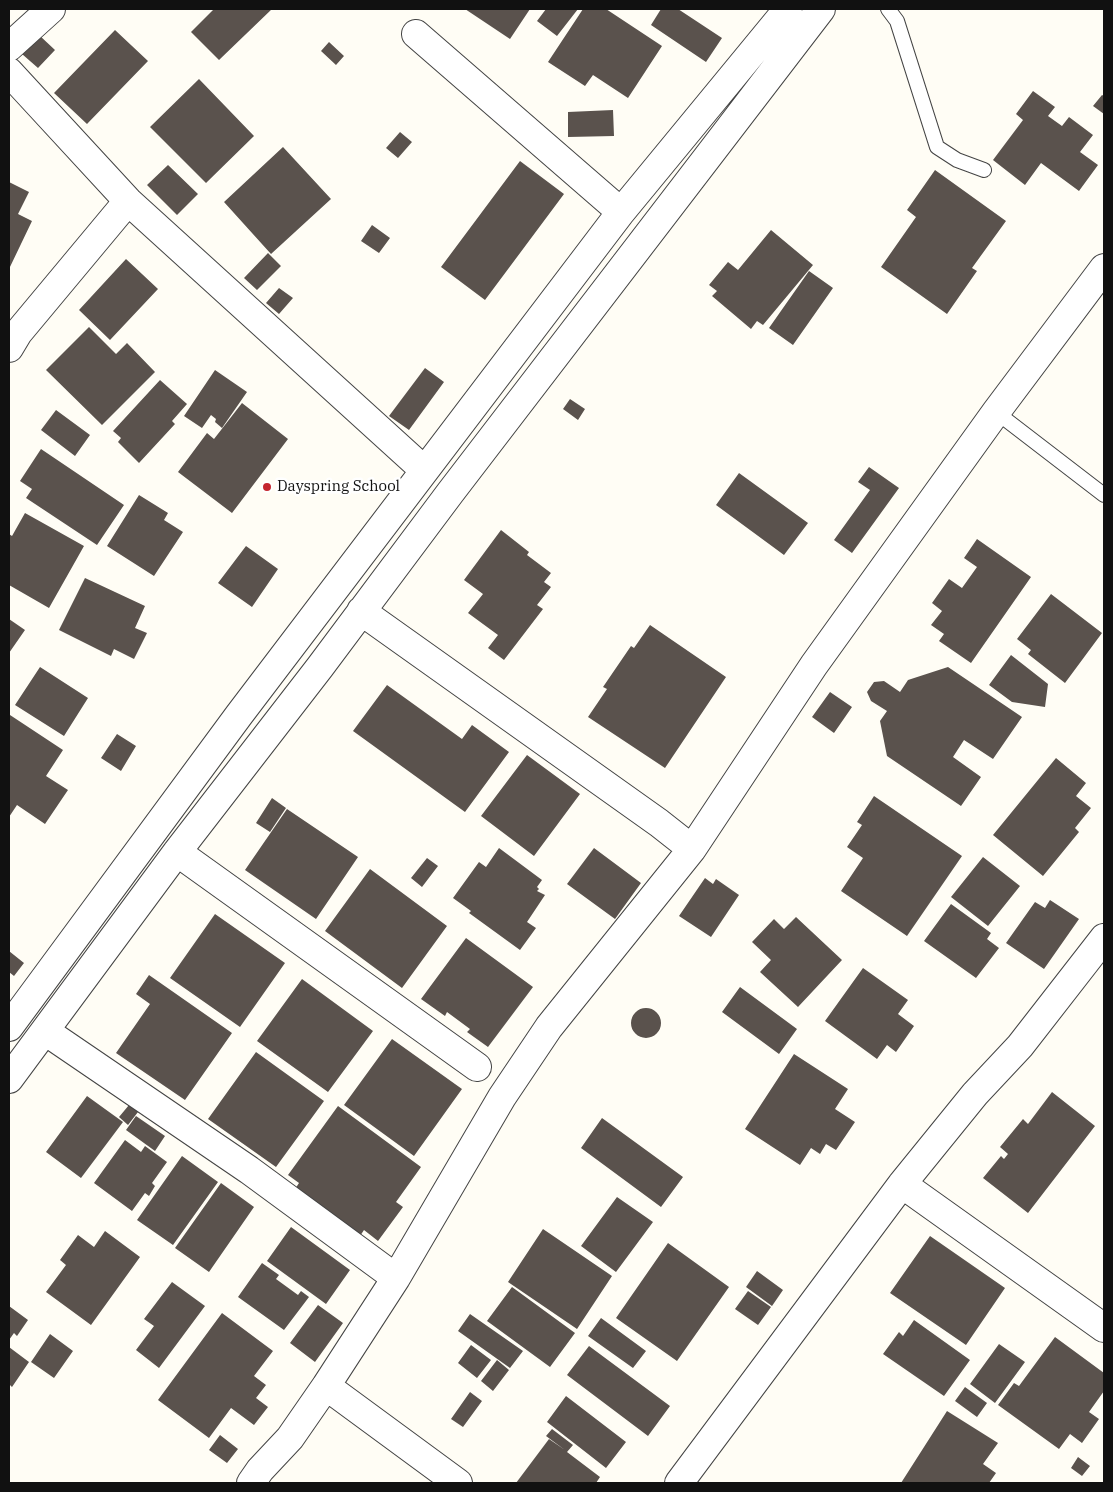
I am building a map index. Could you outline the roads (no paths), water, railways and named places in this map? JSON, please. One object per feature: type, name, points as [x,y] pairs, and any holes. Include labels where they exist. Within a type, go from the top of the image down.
[{"type":"street","points":[[9,47],[51,9]]},
{"type":"street","points":[[9,1027],[228,730],[620,212],[788,9]]},
{"type":"street","points":[[9,1079],[177,852],[821,9]]},
{"type":"street","points":[[416,34],[620,212]]},
{"type":"street","points":[[9,72],[128,201],[424,470]]},
{"type":"street","points":[[9,348],[18,333],[128,201]]},
{"type":"street","points":[[251,1483],[260,1470],[290,1438],[326,1386],[396,1278],[502,1097],[549,1027],[692,849],[814,665],[996,412],[1104,268]]},
{"type":"street","points":[[361,611],[660,823],[692,849]]},
{"type":"street","points":[[177,852],[477,1068]]},
{"type":"street","points":[[680,1483],[902,1184],[974,1094],[1020,1046],[1104,938]]},
{"type":"street","points":[[45,1031],[249,1170],[396,1278]]},
{"type":"street","points":[[902,1184],[1104,1328]]},
{"type":"street","points":[[326,1386],[458,1483]]},
{"type":"lane","points":[[888,9],[897,21],[937,147],[957,160],[984,170]]},
{"type":"lane","points":[[996,412],[1104,495]]},
{"type":"place","name":"Dayspring School","points":[[267,487]]}]
